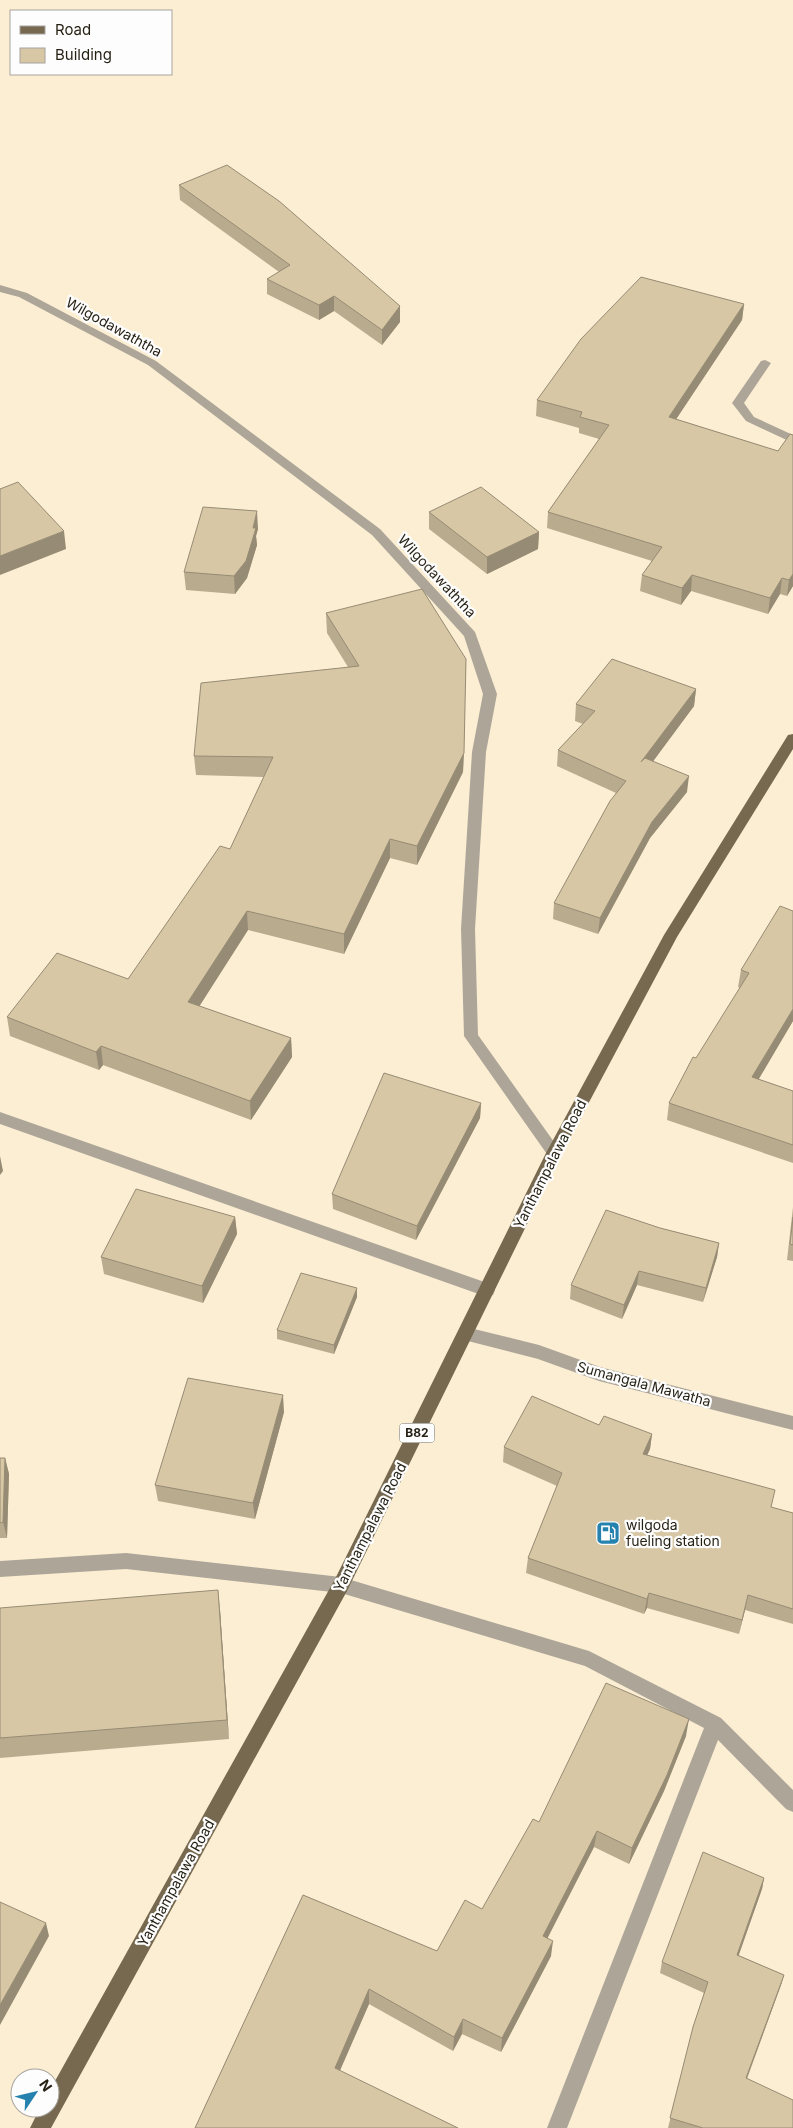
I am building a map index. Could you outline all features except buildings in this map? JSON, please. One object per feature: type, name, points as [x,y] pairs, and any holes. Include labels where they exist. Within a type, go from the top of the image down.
[{"type":"main road","name":"Yanthampalawa Road","points":[[40,2128],[342,1585],[554,1153],[670,935],[793,740]]},
{"type":"street","name":"Wilgodawaththa","points":[[0,288],[23,295],[152,363],[376,532],[470,634],[490,694],[479,752],[468,929],[471,1036],[554,1153]]},
{"type":"street","points":[[765,363],[738,403],[750,419],[793,440]]},
{"type":"street","points":[[0,1118],[487,1290]]},
{"type":"street","name":"Sumangala Mawatha","points":[[466,1334],[539,1352],[599,1374],[793,1423]]},
{"type":"street","points":[[0,1568],[126,1561],[342,1585],[589,1659],[715,1724],[793,1802]]},
{"type":"street","points":[[557,2128],[715,1724]]},
{"type":"place","name":"wilgoda fueling station","points":[[608,1533]]}]
